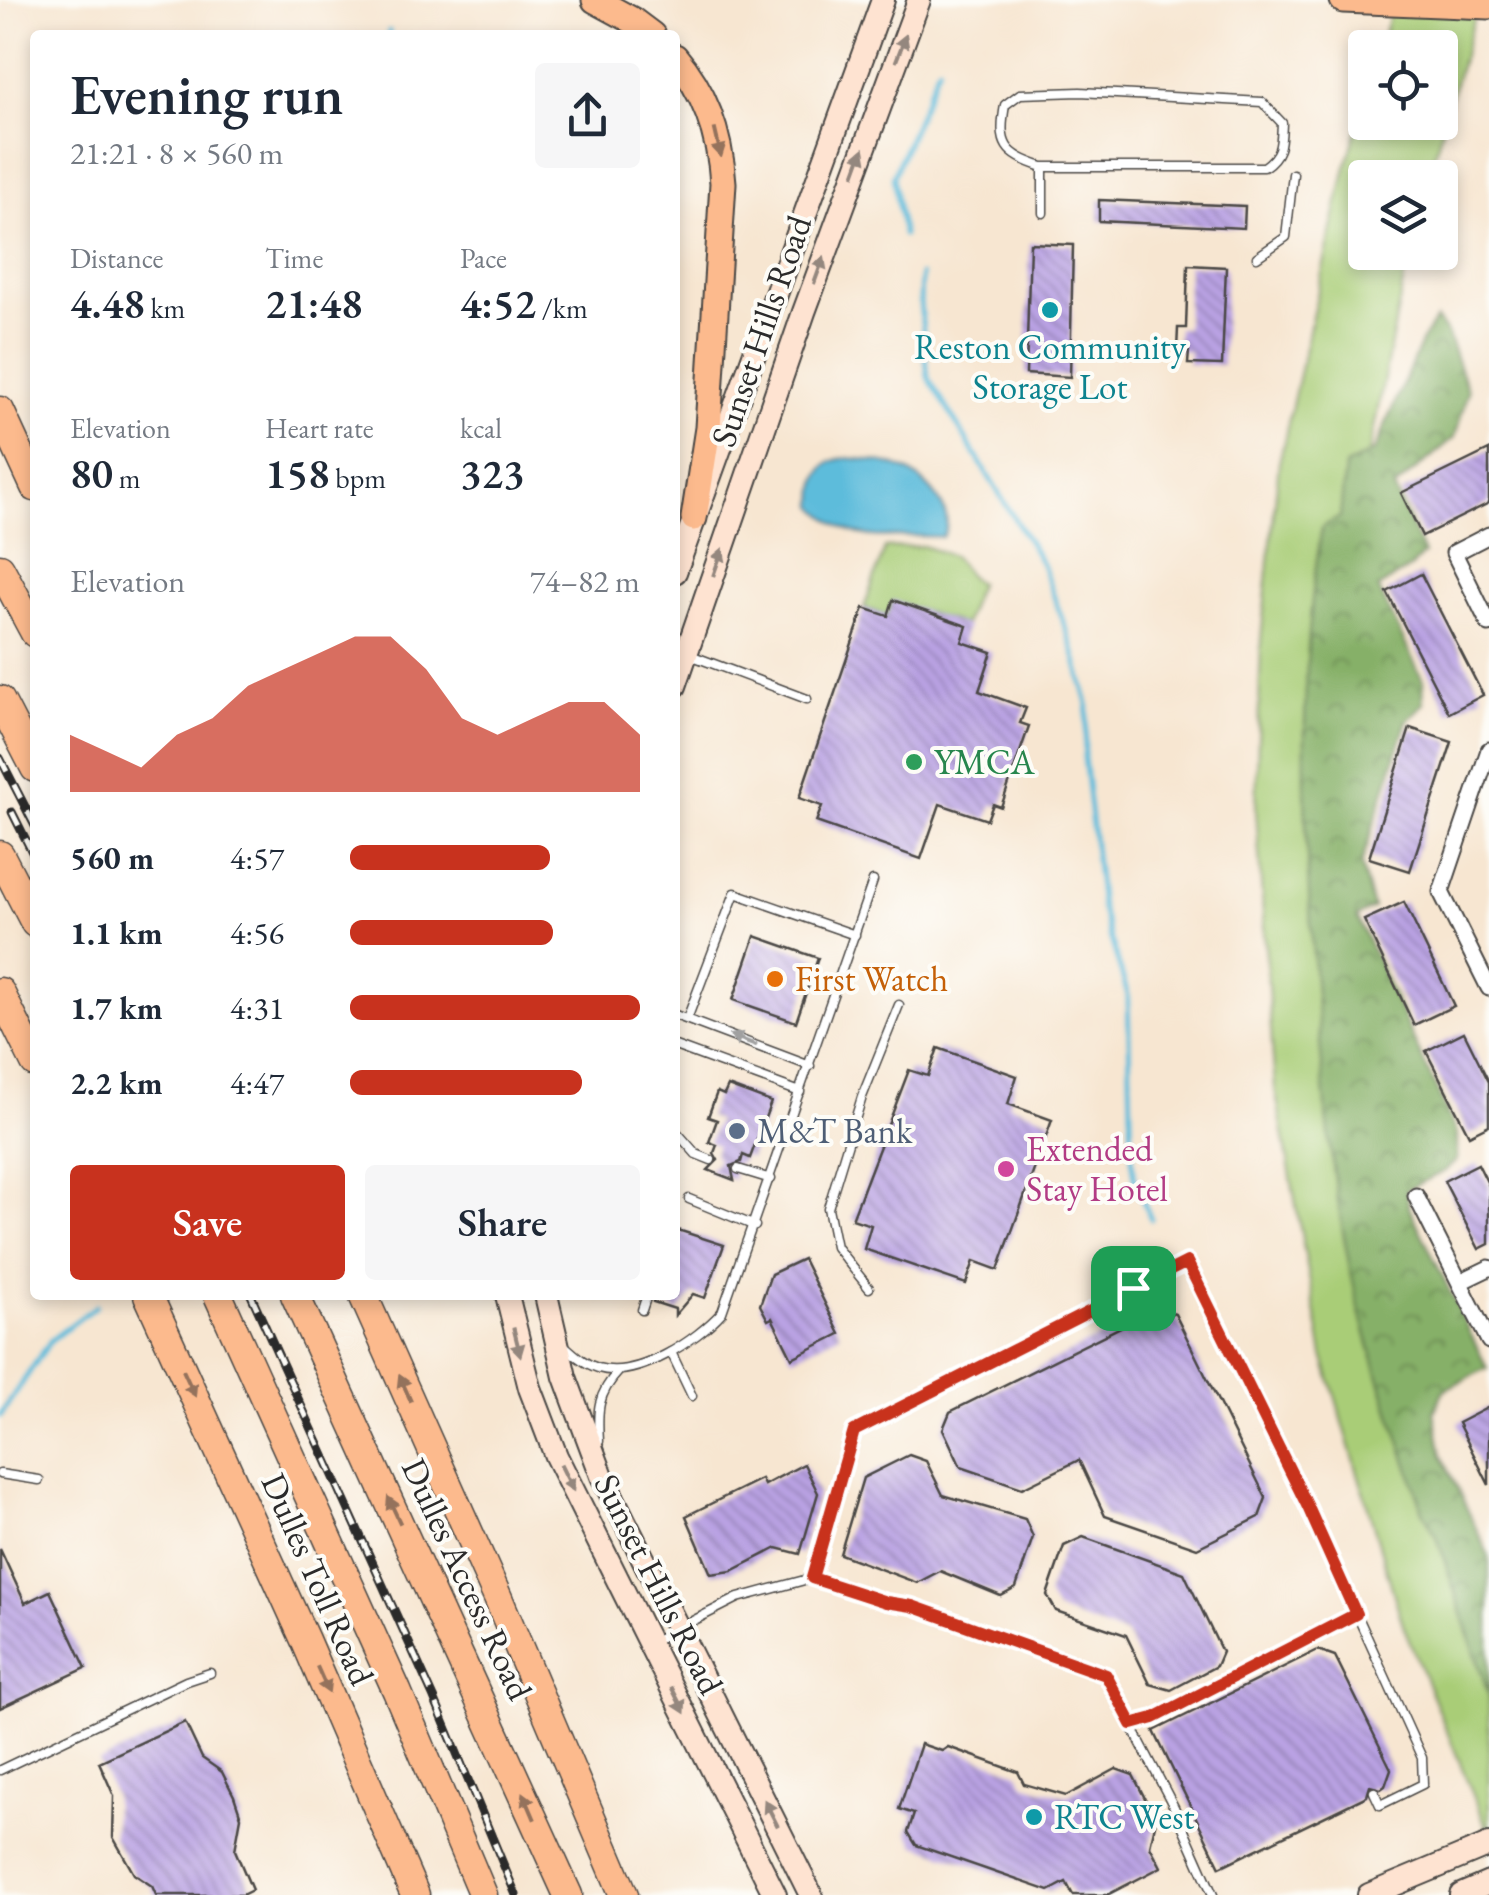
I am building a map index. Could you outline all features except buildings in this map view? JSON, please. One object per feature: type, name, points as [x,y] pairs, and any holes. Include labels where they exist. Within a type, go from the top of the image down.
[{"type":"highway","points":[[595,0],[645,30]]},
{"type":"highway","points":[[1345,0],[1489,6]]},
{"type":"highway","points":[[680,65],[708,107],[719,146],[723,183],[708,428],[694,518]]},
{"type":"highway","points":[[0,411],[30,476]]},
{"type":"highway","points":[[0,568],[30,624]]},
{"type":"highway","points":[[0,700],[30,758]]},
{"type":"highway","points":[[0,854],[30,913]]},
{"type":"highway","points":[[0,992],[30,1052]]},
{"type":"highway","name":"Dulles Toll Road","points":[[150,1300],[306,1640],[415,1895]]},
{"type":"highway","points":[[220,1300],[390,1676],[483,1895]]},
{"type":"highway","name":"Dulles Access Road","points":[[297,1300],[568,1895]]},
{"type":"highway","points":[[365,1300],[624,1895]]},
{"type":"main road","name":"Sunset Hills Road","points":[[680,558],[883,0]]},
{"type":"main road","name":"Sunset Hills Road","points":[[680,671],[804,312],[918,0]]},
{"type":"main road","name":"Sunset Hills Road","points":[[508,1300],[530,1388],[556,1456],[775,1895]]},
{"type":"main road","name":"Sunset Hills Road","points":[[547,1300],[575,1410],[602,1476],[811,1895]]},
{"type":"main road","points":[[1369,1895],[1489,1845]]},
{"type":"main road","points":[[1461,1895],[1489,1883]]},
{"type":"street","points":[[1489,535],[1454,553],[1489,624]]},
{"type":"street","points":[[1489,750],[1441,892],[1489,988]]},
{"type":"street","points":[[1416,1196],[1489,1341]]},
{"type":"street","points":[[1460,1282],[1489,1268]]},
{"type":"lane","points":[[1080,92],[1244,100],[1262,102],[1282,123],[1281,149],[1275,160],[1264,167],[1043,167],[1018,159],[1006,147],[1000,133],[1005,105],[1020,94],[1080,92]]},
{"type":"lane","points":[[1043,167],[1043,213]]},
{"type":"lane","points":[[1257,257],[1286,237],[1292,174]]},
{"type":"lane","points":[[686,654],[807,700]]},
{"type":"lane","points":[[602,1476],[598,1404],[608,1383],[619,1371],[671,1352],[707,1329],[722,1312],[874,881]]},
{"type":"lane","points":[[687,1019],[735,893],[855,935]]},
{"type":"lane","points":[[869,1288],[836,1247],[828,1208],[862,1097],[899,1005]]},
{"type":"lane","points":[[680,1017],[810,1066]]},
{"type":"lane","points":[[680,1048],[800,1092]]},
{"type":"lane","points":[[680,1136],[696,1154],[711,1160]]},
{"type":"lane","points":[[738,1170],[771,1179]]},
{"type":"lane","points":[[689,1199],[754,1226]]},
{"type":"lane","points":[[812,1578],[854,1431],[1187,1262],[1308,1507],[1422,1758],[1423,1784],[1380,1805],[1374,1792]]},
{"type":"lane","points":[[1133,1288],[1146,1315]]},
{"type":"lane","points":[[642,1310],[645,1300]]},
{"type":"lane","points":[[554,1337],[589,1365],[619,1371]]},
{"type":"lane","points":[[671,1352],[692,1396]]},
{"type":"lane","points":[[0,1474],[39,1480]]},
{"type":"lane","points":[[649,1643],[738,1598],[812,1578],[886,1602],[912,1606],[1106,1675],[1174,1808],[1212,1895]]},
{"type":"lane","points":[[1132,1724],[1154,1718],[1356,1614]]},
{"type":"lane","points":[[0,1770],[186,1681],[210,1674]]},
{"type":"lane","points":[[1174,1808],[1185,1802]]},
{"type":"green space","points":[[1394,0],[1479,0],[1458,73],[1458,30],[1385,30]]},
{"type":"green space","points":[[1354,140],[1439,140],[1433,160],[1348,160]]},
{"type":"green space","points":[[1348,160],[1348,270],[1406,270],[1359,504],[1339,788],[1420,1390],[1489,1620],[1489,1833],[1403,1625],[1323,1355],[1275,1088],[1256,810],[1261,639],[1279,463]]},
{"type":"green space","points":[[1436,319],[1448,335],[1468,391],[1455,437],[1394,488],[1424,554],[1378,588],[1423,680],[1424,703],[1407,721],[1361,865],[1373,908],[1357,917],[1457,1134],[1457,1160],[1445,1171],[1406,1190],[1409,1207],[1487,1368],[1444,1390],[1434,1412],[1442,1455],[1489,1556],[1489,1696],[1379,1377],[1348,1258],[1322,1071],[1306,820],[1308,641],[1322,527],[1340,517],[1345,466],[1374,451],[1422,340]]},
{"type":"green space","points":[[923,546],[953,556],[979,583],[964,625],[893,601],[888,616],[864,608],[885,548]]},
{"type":"water","points":[[847,458],[889,464],[921,480],[943,507],[946,528],[942,537],[859,534],[830,520],[815,506],[817,480],[824,467]]},
{"type":"waterway","points":[[903,235],[893,177],[939,66]]},
{"type":"waterway","points":[[921,275],[928,377],[1042,564],[1088,704],[1084,757],[1101,907],[1128,995],[1132,1157],[1136,1185],[1151,1219]]},
{"type":"waterway","points":[[0,1416],[51,1340],[96,1306]]},
{"type":"railway","points":[[0,758],[30,816]]},
{"type":"railway","points":[[12,812],[30,848]]},
{"type":"railway","points":[[253,1300],[434,1698],[516,1895]]},
{"type":"place","name":"Reston Community Storage Lot","points":[[1050,310]]},
{"type":"place","name":"YMCA","points":[[914,762]]},
{"type":"place","name":"First Watch","points":[[775,979]]},
{"type":"place","name":"M&T Bank","points":[[737,1131]]},
{"type":"place","name":"Extended Stay Hotel","points":[[1006,1169]]},
{"type":"place","name":"RTC West","points":[[1034,1817]]},
{"type":"route","points":[[1187,1262],[1308,1507],[1356,1614],[1154,1718],[1132,1724],[1106,1675],[912,1606],[886,1602],[812,1578],[854,1431],[1133,1288],[1187,1262]]}]
